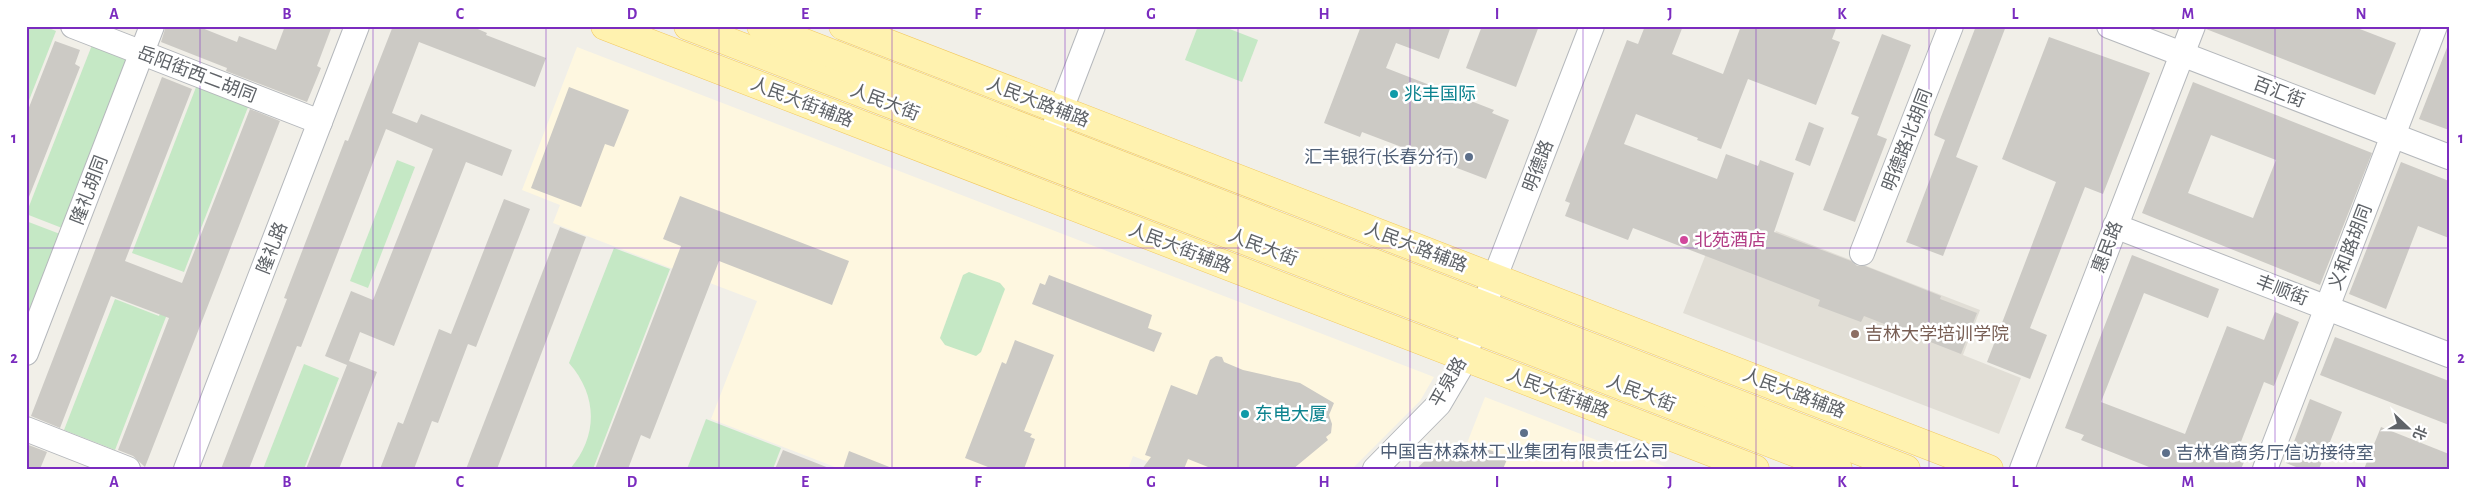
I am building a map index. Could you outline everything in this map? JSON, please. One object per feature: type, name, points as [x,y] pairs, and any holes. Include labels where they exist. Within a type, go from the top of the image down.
[{"type":"main road","name":"人民大街辅路","points":[[605,26],[1755,469]]},
{"type":"main road","name":"人民大街","points":[[688,26],[1479,317],[1906,469]]},
{"type":"main road","name":"人民大街","points":[[761,26],[1050,138],[1838,469]]},
{"type":"main road","name":"人民大路辅路","points":[[843,26],[1989,469]]},
{"type":"street","name":"岳阳街西二胡同","points":[[73,26],[320,122]]},
{"type":"street","name":"隆礼胡同","points":[[26,354],[152,26]]},
{"type":"street","name":"隆礼路","points":[[186,469],[357,26]]},
{"type":"street","points":[[1050,138],[1093,26]]},
{"type":"street","name":"明德路","points":[[1479,317],[1592,26]]},
{"type":"street","name":"明德路北胡同","points":[[1862,253],[1951,26]]},
{"type":"street","name":"百汇街","points":[[2109,26],[2449,157]]},
{"type":"street","name":"惠民路","points":[[2022,469],[2193,26]]},
{"type":"street","name":"义和路胡同","points":[[2265,469],[2435,26]]},
{"type":"street","name":"丰顺街","points":[[2115,226],[2449,354]]},
{"type":"street","name":"平泉路","points":[[1375,469],[1439,404],[1464,357],[1479,317]]},
{"type":"street","points":[[26,429],[128,469]]},
{"type":"shaded area","points":[[577,47],[1434,377],[1420,401],[1352,469],[1166,469],[1133,456],[1128,469],[840,469],[711,419],[757,301],[553,223],[560,205],[522,190]]},
{"type":"shaded area","name":"吉林大学培训学院","points":[[1721,215],[1774,235],[1776,231],[1980,310],[1963,355],[2021,378],[1999,434],[1683,313]]},
{"type":"shaded area","name":"中国吉林森林工业集团有限责任公司","points":[[1485,397],[1671,469],[1457,469]]},
{"type":"green space","points":[[26,26],[44,26],[56,31],[26,108]]},
{"type":"green space","points":[[1198,26],[1222,26],[1258,40],[1242,82],[1185,60]]},
{"type":"green space","points":[[92,45],[127,59],[62,228],[26,214]]},
{"type":"green space","points":[[198,82],[250,102],[184,272],[132,253]]},
{"type":"green space","points":[[397,160],[415,167],[368,288],[350,281]]},
{"type":"green space","points":[[26,221],[60,234],[26,320]]},
{"type":"green space","points":[[614,248],[670,269],[593,469],[570,469],[586,443],[590,430],[591,416],[585,389],[579,376],[569,363]]},
{"type":"green space","points":[[969,272],[1000,283],[1005,289],[981,352],[976,356],[945,345],[940,338],[963,275]]},
{"type":"green space","points":[[173,280],[179,283],[115,450],[64,430],[115,299],[159,316]]},
{"type":"green space","points":[[304,364],[339,378],[304,469],[263,469]]},
{"type":"green space","points":[[706,419],[781,448],[773,469],[687,469]]},
{"type":"building","points":[[166,26],[197,26],[237,42],[239,36],[276,50],[285,26],[332,26],[317,66],[321,68],[307,102],[226,71],[227,68],[161,42]]},
{"type":"building","points":[[393,26],[471,26],[487,33],[486,35],[546,58],[535,87],[419,42],[392,113],[417,123],[421,114],[512,150],[502,176],[466,162],[394,346],[360,332],[349,361],[377,372],[339,469],[306,469],[347,365],[325,356],[351,291],[373,300],[433,149],[386,129],[301,347],[297,346],[249,469],[221,469],[287,299],[284,298],[345,140],[348,141]]},
{"type":"building","name":"兆丰国际","points":[[1361,26],[1451,26],[1439,59],[1396,43],[1386,68],[1494,110],[1492,113],[1509,120],[1486,179],[1362,132],[1360,137],[1324,123]]},
{"type":"building","points":[[1482,26],[1539,26],[1516,87],[1466,68]]},
{"type":"building","points":[[1645,26],[1683,26],[1672,54],[1723,74],[1741,26],[1837,26],[1832,39],[1840,42],[1816,105],[1748,79],[1721,149],[1636,114],[1624,144],[1717,179],[1726,154],[1758,166],[1760,160],[1794,173],[1774,232],[1851,261],[1857,266],[1865,266],[1941,296],[1940,299],[1977,313],[1961,354],[1864,316],[1861,322],[1818,306],[1820,300],[1633,228],[1628,240],[1565,216],[1570,203],[1565,201],[1627,40],[1638,44]]},
{"type":"building","points":[[1976,26],[2006,26],[1956,157],[1978,166],[1943,256],[1906,242],[1945,140],[1934,135]]},
{"type":"building","points":[[2206,26],[2352,26],[2396,43],[2375,95],[2206,29]]},
{"type":"building","points":[[1882,34],[1911,45],[1877,135],[1887,139],[1855,222],[1823,210],[1859,117],[1851,114]]},
{"type":"building","points":[[2049,37],[2150,73],[2103,194],[2085,187],[2030,328],[2047,335],[2030,379],[1987,362],[2056,182],[2002,159]]},
{"type":"building","points":[[55,41],[80,50],[75,64],[80,67],[27,202],[26,115]]},
{"type":"building","points":[[2449,46],[2449,130],[2419,119]]},
{"type":"building","points":[[162,77],[192,89],[125,261],[182,283],[250,109],[280,121],[145,467],[133,456],[118,450],[169,318],[111,296],[60,428],[31,416]]},
{"type":"building","points":[[2193,82],[2372,153],[2320,285],[2142,213]],"holes":[[[2211,135],[2276,160],[2253,218],[2188,193]]]},
{"type":"building","points":[[569,87],[629,110],[614,147],[605,144],[581,207],[531,188]]},
{"type":"building","points":[[1809,122],[1824,128],[1810,166],[1795,160]]},
{"type":"building","points":[[2401,162],[2449,181],[2449,238],[2418,226],[2386,309],[2349,294]]},
{"type":"building","points":[[680,196],[849,261],[832,305],[719,261],[650,439],[641,435],[628,469],[595,469],[681,246],[663,239]]},
{"type":"building","points":[[504,199],[530,209],[476,347],[468,344],[438,423],[432,421],[414,469],[380,469],[398,422],[403,424],[439,329],[451,334]]},
{"type":"building","points":[[560,227],[586,237],[497,469],[466,469]]},
{"type":"building","points":[[2132,255],[2219,289],[2208,318],[2144,293],[2101,402],[2185,434],[2227,326],[2264,340],[2275,312],[2299,322],[2274,386],[2264,382],[2237,452],[2247,455],[2241,469],[2154,469],[2081,440],[2084,435],[2065,428]]},
{"type":"building","points":[[1049,275],[1152,315],[1148,328],[1162,333],[1154,352],[1032,304],[1040,283],[1045,285]]},
{"type":"building","points":[[2335,337],[2449,381],[2449,425],[2320,375]]},
{"type":"building","points":[[1015,340],[1054,355],[1024,431],[1032,434],[1030,437],[1035,439],[1024,469],[993,469],[965,458],[1002,362],[1006,364]]},
{"type":"building","name":"东电大厦","points":[[1216,356],[1222,357],[1224,362],[1243,370],[1300,383],[1334,403],[1329,415],[1332,424],[1331,433],[1326,437],[1328,440],[1293,469],[1213,469],[1188,459],[1184,469],[1142,469],[1151,457],[1145,455],[1171,385],[1197,395],[1210,360]]},
{"type":"building","points":[[2310,399],[2342,412],[2319,469],[2301,469],[2286,463]]},
{"type":"building","points":[[2381,427],[2449,454],[2449,469],[2364,469]]},
{"type":"building","points":[[26,444],[47,452],[40,469],[26,469]]},
{"type":"building","points":[[1454,444],[1474,444],[1508,457],[1503,469],[1416,469],[1437,450]]},
{"type":"building","points":[[783,450],[829,468],[829,469],[775,469]]},
{"type":"building","points":[[849,451],[892,468],[892,469],[843,469]]},
{"type":"place","name":"兆丰国际","points":[[1394,94]]},
{"type":"place","name":"汇丰银行(长春分行)","points":[[1469,157]]},
{"type":"place","name":"北苑酒店","points":[[1684,240]]},
{"type":"place","name":"吉林大学培训学院","points":[[1855,334]]},
{"type":"place","name":"东电大厦","points":[[1245,414]]},
{"type":"place","name":"中国吉林森林工业集团有限责任公司","points":[[1524,433]]},
{"type":"place","name":"吉林省商务厅信访接待室","points":[[2166,453]]}]
